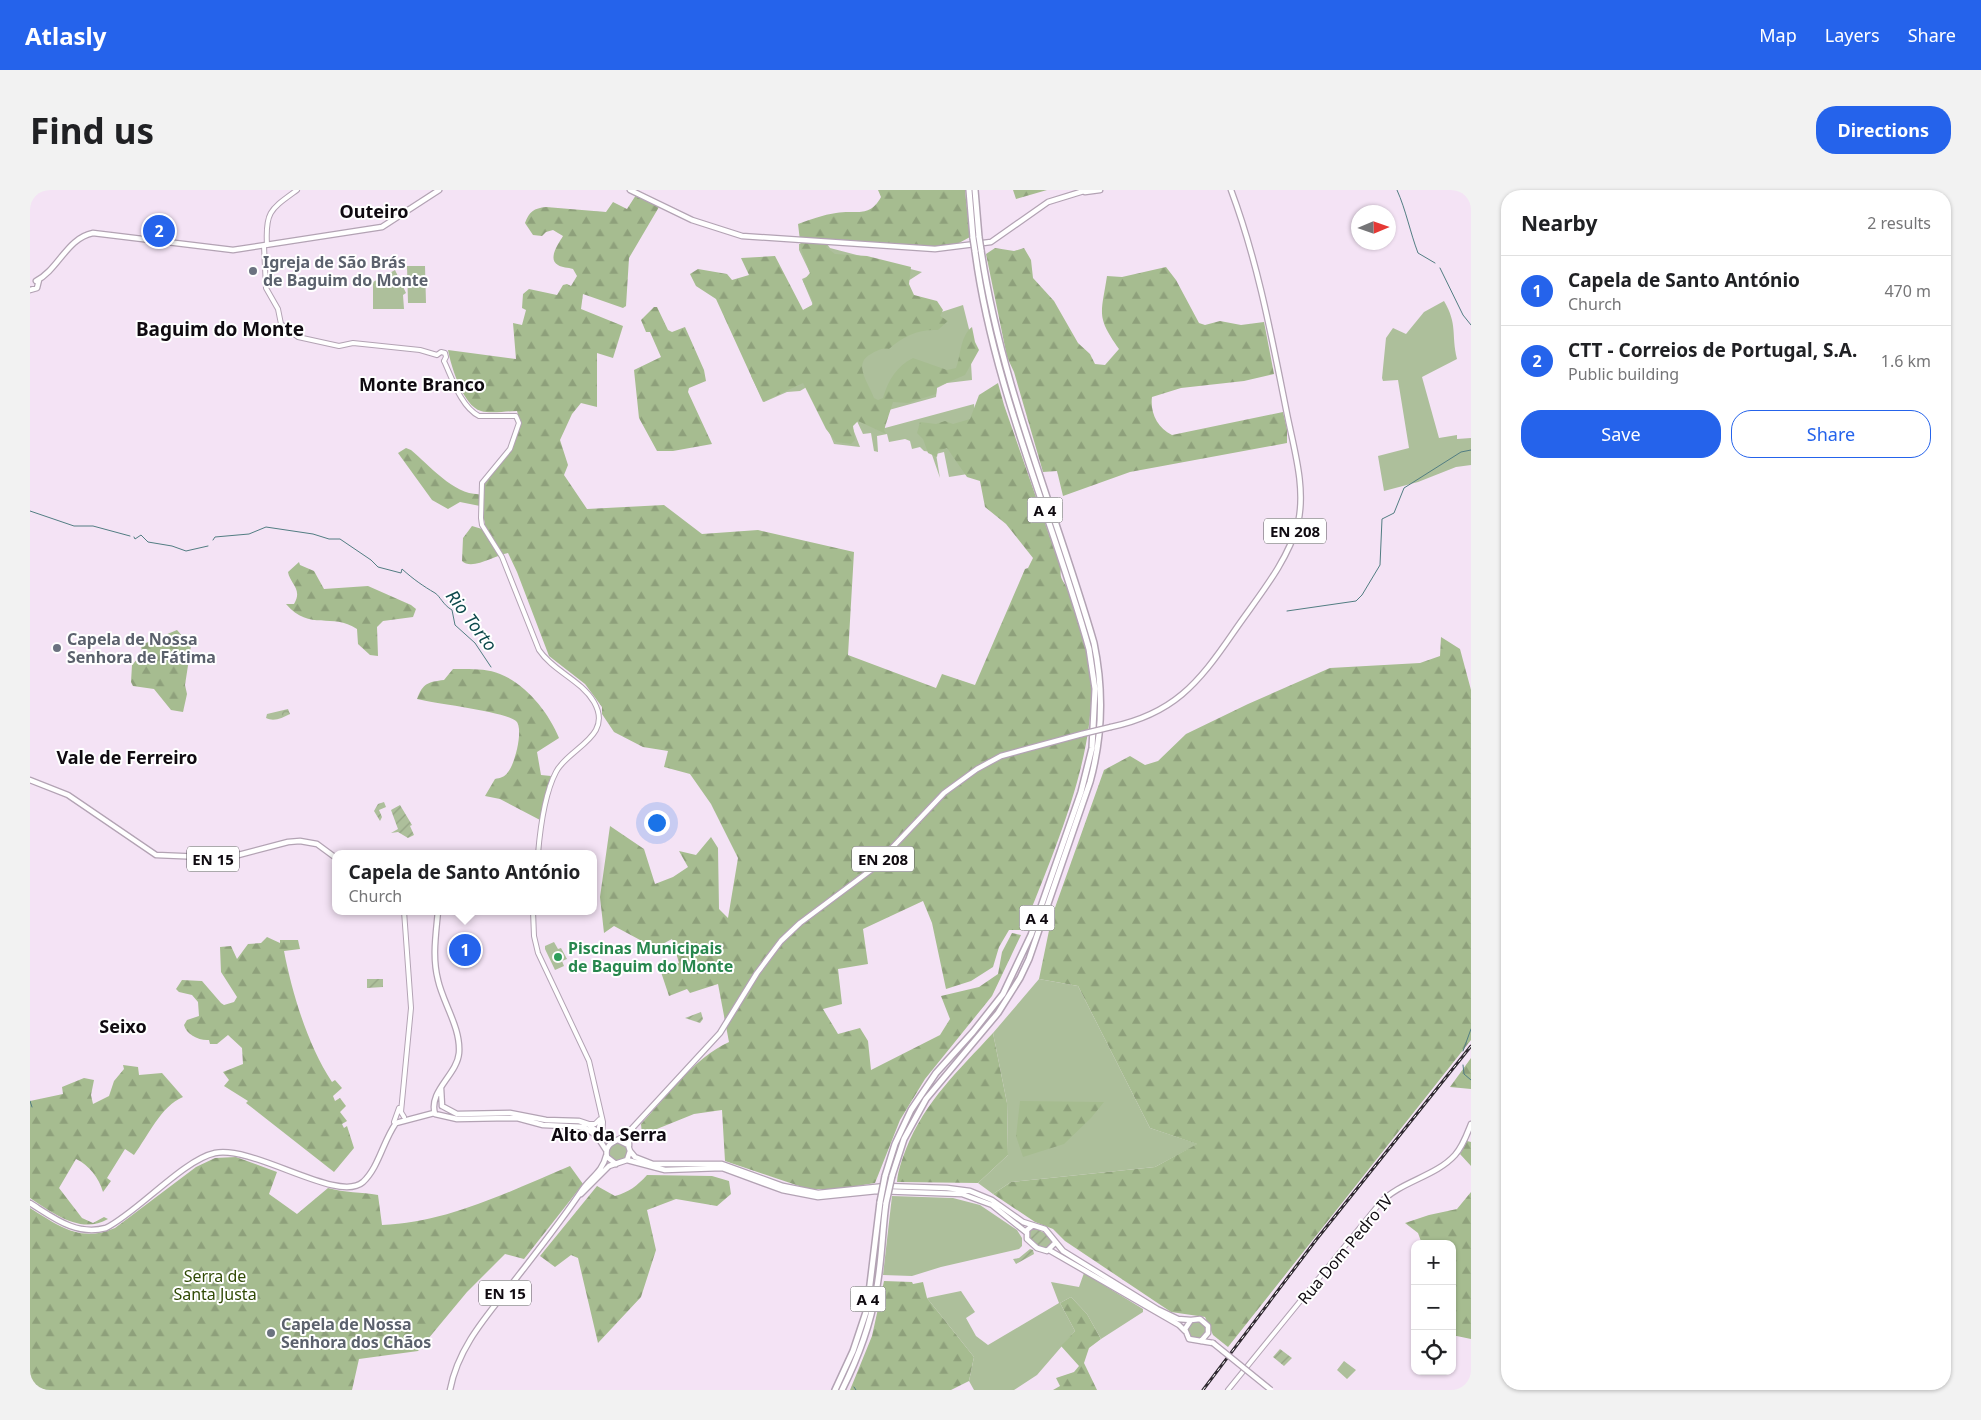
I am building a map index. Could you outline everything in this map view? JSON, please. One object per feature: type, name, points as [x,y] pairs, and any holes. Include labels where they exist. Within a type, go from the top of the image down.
[{"type":"highway","name":"A 4","points":[[842,1390],[860,1351],[872,1316],[879,1272],[885,1176],[900,1131],[923,1091],[986,1016],[1013,975],[1031,935],[1081,792],[1094,738],[1095,689],[1089,649],[999,366],[983,303],[978,250],[969,190]]},
{"type":"highway","name":"A 4","points":[[975,190],[976,237]]},
{"type":"highway","name":"A 4","points":[[835,1390],[853,1351],[867,1309],[883,1202],[904,1139],[926,1099],[998,1013],[1020,978],[1029,959],[1090,782],[1098,752],[1102,720],[1102,690],[1094,643],[1004,364],[978,250]]},
{"type":"main road","points":[[30,290],[37,288],[36,281],[82,236],[93,233],[224,250],[265,245],[382,227],[439,190]]},
{"type":"main road","points":[[630,190],[692,220],[742,236],[935,249],[992,242],[1048,202],[1087,190]]},
{"type":"main road","points":[[1076,193],[1100,190]]},
{"type":"main road","name":"EN 208","points":[[618,1140],[720,1033],[757,974],[781,941],[800,923],[872,870],[932,805],[958,781],[1001,756],[1135,722],[1169,706],[1188,690],[1220,651],[1279,566],[1290,546],[1298,522],[1300,493],[1297,467],[1275,354],[1257,278],[1231,190]]},
{"type":"main road","name":"EN 15","points":[[30,780],[68,794],[156,855],[227,858],[288,842],[300,841],[318,844],[332,855]]},
{"type":"main road","points":[[435,1110],[436,1095],[456,1066],[459,1050],[457,1037],[436,969],[434,952],[438,915]]},
{"type":"main road","points":[[441,1087],[442,1116]]},
{"type":"main road","points":[[30,1203],[74,1228],[93,1232],[106,1228],[202,1158],[222,1152],[242,1154],[330,1185],[350,1189],[360,1185],[370,1174],[396,1123],[443,1107],[457,1114],[510,1113],[536,1119],[579,1121],[588,1124],[611,1143]]},
{"type":"main road","points":[[435,1110],[442,1116],[458,1119],[517,1118],[543,1125],[579,1126],[599,1133],[610,1161],[616,1164],[627,1160],[665,1170],[700,1167],[722,1168],[798,1195],[828,1198],[862,1190],[946,1192],[970,1196],[992,1205],[1027,1234]]},
{"type":"main road","points":[[387,1139],[394,1122],[404,1117],[435,1110]]},
{"type":"main road","name":"EN 208","points":[[629,1149],[630,1134],[637,1122]]},
{"type":"main road","name":"Rua Dom Pedro IV","points":[[1380,1203],[1395,1190],[1449,1160],[1459,1149],[1471,1124]]},
{"type":"main road","points":[[607,1153],[611,1143],[618,1140],[624,1142],[635,1157],[653,1164],[722,1164],[798,1190],[828,1194],[885,1186],[964,1190],[992,1200],[1032,1226],[1037,1225],[1045,1229],[1053,1236],[1054,1243],[1050,1250]]},
{"type":"main road","points":[[627,1160],[629,1149]]},
{"type":"main road","name":"EN 15","points":[[450,1390],[456,1366],[467,1342],[578,1196],[603,1167],[607,1153]]},
{"type":"main road","name":"EN 15","points":[[578,1196],[609,1166],[616,1164]]},
{"type":"main road","points":[[1032,1226],[1027,1234],[1027,1239],[1037,1248],[1050,1250],[1179,1325],[1189,1339],[1196,1342],[1213,1343]]},
{"type":"main road","points":[[1054,1243],[1157,1309],[1178,1319],[1202,1320],[1208,1326],[1208,1332],[1213,1343],[1271,1390]]},
{"type":"main road","points":[[1185,1331],[1186,1325],[1191,1320]]},
{"type":"main road","points":[[1202,1341],[1208,1332]]},
{"type":"street","points":[[297,190],[270,211],[266,227],[266,288],[278,309],[281,324],[301,339],[322,341],[334,345],[352,343],[420,350],[438,355],[441,352],[445,353],[446,357],[444,360],[462,397],[474,414],[480,416],[516,416],[519,424],[510,449],[482,484],[480,501],[482,525],[502,557],[538,650],[547,661],[586,692],[597,708],[598,719],[595,733],[556,773],[542,823],[539,850]]},
{"type":"street","points":[[438,355],[439,360],[444,360]]},
{"type":"street","points":[[404,915],[411,1008],[401,1116],[404,1117]]},
{"type":"street","points":[[533,915],[534,936],[538,953],[589,1061],[602,1117],[599,1133]]},
{"type":"street","points":[[394,1122],[402,1101]]},
{"type":"street","points":[[588,1124],[595,1124],[602,1117]]},
{"type":"street","name":"Rua Dom Pedro IV","points":[[1228,1390],[1380,1203]]},
{"type":"green space","points":[[878,190],[965,190],[970,237],[959,243],[935,247],[832,239],[826,247],[835,254],[867,256],[911,267],[909,284],[914,295],[937,301],[943,310],[940,316],[948,321],[938,330],[912,334],[900,340],[889,349],[880,350],[865,358],[862,368],[874,398],[878,400],[883,398],[894,374],[902,365],[913,358],[947,370],[956,368],[963,340],[972,327],[979,350],[965,375],[937,387],[936,394],[908,403],[893,402],[884,430],[886,434],[858,421],[853,426],[855,440],[851,444],[836,442],[826,429],[803,383],[763,402],[716,299],[696,286],[690,274],[698,269],[727,274],[732,280],[749,275],[741,258],[775,256],[803,310],[812,305],[813,302],[803,281],[810,273],[801,249],[798,224],[831,214],[867,211],[881,197]]},
{"type":"green space","points":[[1013,190],[1047,190],[1016,199]]},
{"type":"green space","points":[[636,195],[659,207],[629,258],[626,306],[623,308],[583,294],[581,309],[623,326],[613,358],[597,353],[597,407],[581,403],[572,414],[560,440],[568,465],[564,475],[587,509],[664,505],[702,534],[758,530],[854,552],[848,655],[936,688],[942,674],[975,685],[1025,569],[1028,568],[1033,558],[1006,524],[985,507],[980,481],[967,477],[947,448],[938,451],[937,457],[928,453],[923,439],[917,433],[920,422],[936,424],[945,421],[953,424],[970,419],[979,395],[998,383],[1061,569],[1061,577],[1072,598],[1083,636],[1091,685],[1086,745],[1069,809],[1023,930],[1009,930],[999,947],[993,967],[971,981],[946,989],[932,923],[923,901],[863,929],[868,964],[838,969],[842,1004],[823,1009],[838,1034],[860,1028],[868,1041],[871,1070],[940,1035],[950,1019],[941,996],[979,987],[998,974],[1002,952],[1012,933],[1021,935],[992,996],[925,1079],[900,1120],[875,1183],[839,1189],[808,1189],[725,1161],[722,1110],[694,1114],[642,1135],[641,1124],[682,1078],[704,1057],[729,1042],[718,984],[690,993],[687,989],[669,996],[660,969],[679,963],[672,939],[655,948],[614,926],[604,933],[600,897],[610,826],[644,849],[655,884],[673,877],[688,867],[679,851],[696,855],[711,837],[718,848],[719,909],[728,918],[738,858],[711,804],[690,774],[664,767],[668,751],[643,747],[614,732],[602,714],[602,707],[585,684],[549,656],[508,553],[478,563],[466,564],[462,561],[463,538],[472,526],[482,529],[485,523],[480,506],[460,502],[448,509],[432,500],[398,453],[406,448],[411,450],[453,486],[472,494],[482,494],[483,486],[514,442],[519,422],[517,411],[489,412],[475,408],[463,394],[448,350],[516,359],[513,323],[522,325],[526,310],[522,308],[523,294],[529,289],[557,295],[563,285],[571,286],[577,276],[573,269],[560,266],[554,259],[555,251],[563,236],[553,230],[546,232],[542,236],[533,235],[525,223],[532,211],[546,207],[606,212],[613,202],[627,209]]},
{"type":"green space","points":[[799,244],[827,244],[830,248],[922,272],[908,281],[917,320],[963,305],[969,329],[972,380],[947,383],[937,388],[936,397],[878,413],[885,428],[974,404],[980,472],[949,477],[944,452],[936,454],[940,478],[931,452],[924,451],[920,447],[912,449],[910,441],[905,439],[889,442],[887,434],[877,436],[878,452],[874,451],[871,433],[863,434],[856,419],[850,421],[860,447],[834,444],[810,385],[800,391],[787,392],[764,402],[751,376],[758,373],[802,311],[813,305],[802,279],[811,275],[799,250]]},
{"type":"green space","points":[[995,248],[1014,251],[1024,248],[1031,260],[1033,278],[1054,301],[1078,343],[1090,354],[1095,364],[1105,365],[1119,349],[1107,329],[1102,315],[1107,276],[1122,277],[1166,267],[1176,280],[1199,323],[1205,325],[1220,321],[1241,325],[1264,322],[1274,374],[1244,381],[1181,388],[1152,397],[1153,414],[1162,428],[1172,435],[1283,412],[1287,429],[1287,443],[1130,472],[1063,496],[1057,471],[1043,472],[1014,372],[1007,357],[986,254]]},
{"type":"green space","points":[[407,266],[425,266],[426,303],[408,303]]},
{"type":"green space","points":[[395,270],[406,293],[403,295],[404,309],[373,309],[373,282]]},
{"type":"green space","points":[[1444,301],[1453,323],[1457,359],[1422,377],[1439,438],[1457,435],[1457,439],[1471,438],[1471,465],[1456,467],[1418,482],[1384,491],[1378,456],[1409,448],[1398,380],[1383,381],[1382,378],[1386,338],[1393,328],[1406,334],[1424,312]]},
{"type":"green space","points":[[654,307],[657,307],[668,330],[672,332],[685,327],[704,370],[706,381],[689,388],[688,392],[712,444],[673,451],[657,451],[639,418],[634,370],[661,357],[650,332],[646,332],[641,320]]},
{"type":"green space","points":[[299,562],[300,565],[314,571],[324,589],[368,586],[411,605],[416,609],[413,617],[383,621],[377,627],[378,656],[370,655],[358,644],[357,629],[339,622],[312,620],[295,612],[286,604],[294,604],[296,599],[297,590],[288,572]]},
{"type":"green space","points":[[177,630],[191,646],[185,685],[187,694],[183,712],[171,710],[154,689],[133,686],[131,682],[132,665],[142,654],[141,645]]},
{"type":"green space","points":[[1441,637],[1460,649],[1471,690],[1471,1040],[1228,1347],[1213,1335],[1205,1317],[1171,1312],[1065,1241],[1053,1229],[1035,1222],[993,1194],[1011,1182],[1155,1167],[1197,1144],[1150,1128],[1078,986],[1039,979],[1052,916],[1104,770],[1130,756],[1145,765],[1158,761],[1186,734],[1330,668],[1420,663],[1440,656]]},
{"type":"green space","points":[[453,669],[489,671],[510,679],[536,700],[555,728],[559,738],[537,752],[541,775],[551,776],[540,820],[500,799],[485,796],[495,779],[501,778],[511,768],[519,738],[516,721],[498,714],[417,699],[424,686],[444,680]]},
{"type":"green space","points":[[288,709],[290,714],[284,717],[275,720],[266,718],[267,714]]},
{"type":"green space","points":[[384,802],[386,807],[379,810],[382,817],[380,821],[374,811],[378,804]]},
{"type":"green space","points":[[400,805],[412,825],[410,826],[414,835],[408,838],[398,832],[391,833],[398,829],[391,810]]},
{"type":"green space","points":[[267,937],[280,943],[280,940],[298,940],[300,949],[284,951],[296,1001],[308,1036],[323,1068],[332,1082],[335,1080],[342,1088],[333,1096],[335,1101],[340,1098],[346,1106],[340,1112],[347,1121],[342,1124],[344,1128],[347,1126],[354,1148],[334,1172],[246,1103],[248,1101],[224,1086],[229,1080],[223,1072],[243,1064],[242,1048],[228,1035],[217,1044],[210,1044],[209,1040],[190,1034],[184,1025],[187,1020],[199,1016],[198,1002],[192,995],[179,992],[176,989],[182,980],[202,981],[224,1005],[234,1002],[237,997],[221,972],[220,947],[231,946],[237,959],[248,944],[261,943]]},
{"type":"green space","name":"Piscinas Municipais de Baguim do Monte","points":[[554,942],[558,949],[561,948],[567,959],[562,961],[564,966],[555,970],[545,949],[545,946]]},
{"type":"green space","points":[[367,979],[383,979],[383,987],[367,988]]},
{"type":"green space","points":[[1039,979],[1078,986],[1150,1128],[1198,1144],[1155,1167],[1011,1182],[993,1194],[978,1183],[1008,1155],[1007,1103],[993,1033]]},
{"type":"green space","points":[[701,1012],[703,1019],[700,1023],[685,1018]]},
{"type":"green space","points":[[993,1033],[1007,1103],[1008,1155],[978,1183],[897,1182],[906,1149],[923,1116],[944,1087]]},
{"type":"green space","points":[[1471,1058],[1471,1089],[1450,1087]]},
{"type":"green space","points":[[123,1065],[138,1067],[139,1075],[162,1073],[183,1097],[175,1101],[162,1114],[134,1155],[125,1149],[107,1178],[111,1181],[103,1192],[93,1172],[76,1159],[59,1188],[82,1218],[93,1223],[104,1217],[108,1219],[88,1225],[67,1220],[30,1198],[30,1101],[63,1094],[62,1087],[84,1078],[94,1080],[91,1095],[93,1104],[109,1096],[114,1081],[124,1069]]},
{"type":"green space","points":[[1020,1101],[1104,1102],[1091,1118],[1064,1144],[1023,1157],[1016,1136]]},
{"type":"green space","points":[[1467,1141],[1471,1142],[1471,1166],[1460,1154]]},
{"type":"green space","points":[[618,1142],[625,1145],[628,1152],[625,1159],[618,1162],[611,1159],[608,1152],[611,1145]]},
{"type":"green space","name":"Serra de Santa Justa","points":[[236,1157],[277,1172],[269,1194],[297,1214],[328,1188],[378,1195],[382,1225],[406,1223],[454,1212],[501,1195],[570,1166],[583,1184],[524,1259],[505,1254],[467,1292],[418,1351],[359,1359],[352,1390],[30,1390],[30,1208],[70,1230],[91,1234],[102,1232],[115,1228],[196,1167],[215,1158]]},
{"type":"green space","points":[[647,1175],[712,1176],[729,1181],[731,1194],[717,1206],[676,1199],[647,1210],[656,1250],[641,1297],[598,1343],[578,1258],[571,1255],[555,1267],[540,1256],[597,1186],[615,1196],[632,1188]]},
{"type":"green space","points":[[1471,1192],[1471,1339],[1456,1336],[1456,1240],[1421,1240],[1418,1233],[1405,1223],[1457,1209]]},
{"type":"green space","points":[[892,1196],[953,1198],[980,1205],[1017,1230],[1022,1238],[1022,1246],[1019,1249],[941,1267],[912,1276],[883,1275]]},
{"type":"green space","points":[[1035,1228],[1050,1236],[1052,1242],[1048,1248],[1039,1246],[1030,1238],[1030,1231]]},
{"type":"green space","points":[[1030,1249],[1033,1250],[1034,1254],[1016,1264],[1013,1259],[1019,1258]]},
{"type":"green space","points":[[1084,1273],[1143,1309],[1143,1312],[1101,1339],[1087,1314],[1071,1297],[1060,1303],[1075,1331],[1037,1375],[1014,1390],[974,1390],[969,1381],[974,1357],[927,1298],[961,1291],[975,1312],[966,1318],[976,1336],[988,1345],[1059,1303],[1051,1282],[1079,1287]]},
{"type":"green space","points":[[884,1281],[912,1282],[913,1284],[923,1282],[927,1298],[974,1357],[969,1381],[951,1390],[850,1390],[872,1336]]},
{"type":"green space","points":[[1071,1297],[1087,1314],[1101,1339],[1089,1348],[1084,1363],[1097,1390],[1053,1390],[1060,1386],[1056,1378],[1074,1372],[1079,1366],[1061,1346],[1075,1331],[1060,1303]]},
{"type":"green space","points":[[1193,1321],[1201,1321],[1206,1326],[1204,1337],[1193,1339],[1188,1334],[1188,1326]]},
{"type":"green space","points":[[1280,1349],[1292,1358],[1284,1366],[1273,1357]]},
{"type":"green space","points":[[1344,1361],[1356,1370],[1347,1379],[1337,1370]]},
{"type":"waterway","points":[[1397,190],[1418,253],[1435,263]]},
{"type":"waterway","points":[[1440,268],[1463,315],[1471,325]]},
{"type":"waterway","points":[[1287,611],[1356,601],[1362,595],[1380,565],[1382,519],[1394,513],[1404,488],[1461,452],[1471,450]]},
{"type":"waterway","name":"Rio Torto","points":[[30,511],[74,526],[93,526],[130,536]]},
{"type":"waterway","name":"Rio Torto","points":[[213,540],[215,537],[249,534],[266,527],[313,534],[329,539],[340,539],[378,567],[401,573],[402,569],[437,594],[446,606],[452,610],[455,625],[475,643],[491,667]]},
{"type":"waterway","name":"Rio Torto","points":[[134,537],[135,539],[141,535],[148,542],[172,546],[186,551],[208,546]]},
{"type":"waterway","points":[[1463,1051],[1471,1029]]},
{"type":"waterway","points":[[1463,1065],[1464,1074],[1471,1080]]},
{"type":"waterway","points":[[30,1101],[32,1107]]},
{"type":"railway","points":[[1203,1390],[1316,1240],[1471,1046]]},
{"type":"place","name":"CTT - Correios de Portugal, S.A.","points":[[159,231]]},
{"type":"place","name":"Igreja de São Brás de Baguim do Monte","points":[[253,271]]},
{"type":"place","name":"Capela de Nossa Senhora de Fátima","points":[[57,648]]},
{"type":"place","name":"Capela de Santo António","points":[[465,950]]},
{"type":"place","name":"Piscinas Municipais de Baguim do Monte","points":[[558,957]]},
{"type":"place","name":"Capela de Nossa Senhora dos Chãos","points":[[271,1333]]},
{"type":"district","name":"Outeiro","points":[[374,211]]},
{"type":"district","name":"Baguim do Monte","points":[[220,329]]},
{"type":"district","name":"Monte Branco","points":[[422,384]]},
{"type":"district","name":"Vale de Ferreiro","points":[[127,757]]},
{"type":"district","name":"Seixo","points":[[123,1026]]},
{"type":"district","name":"Alto da Serra","points":[[609,1134]]}]
